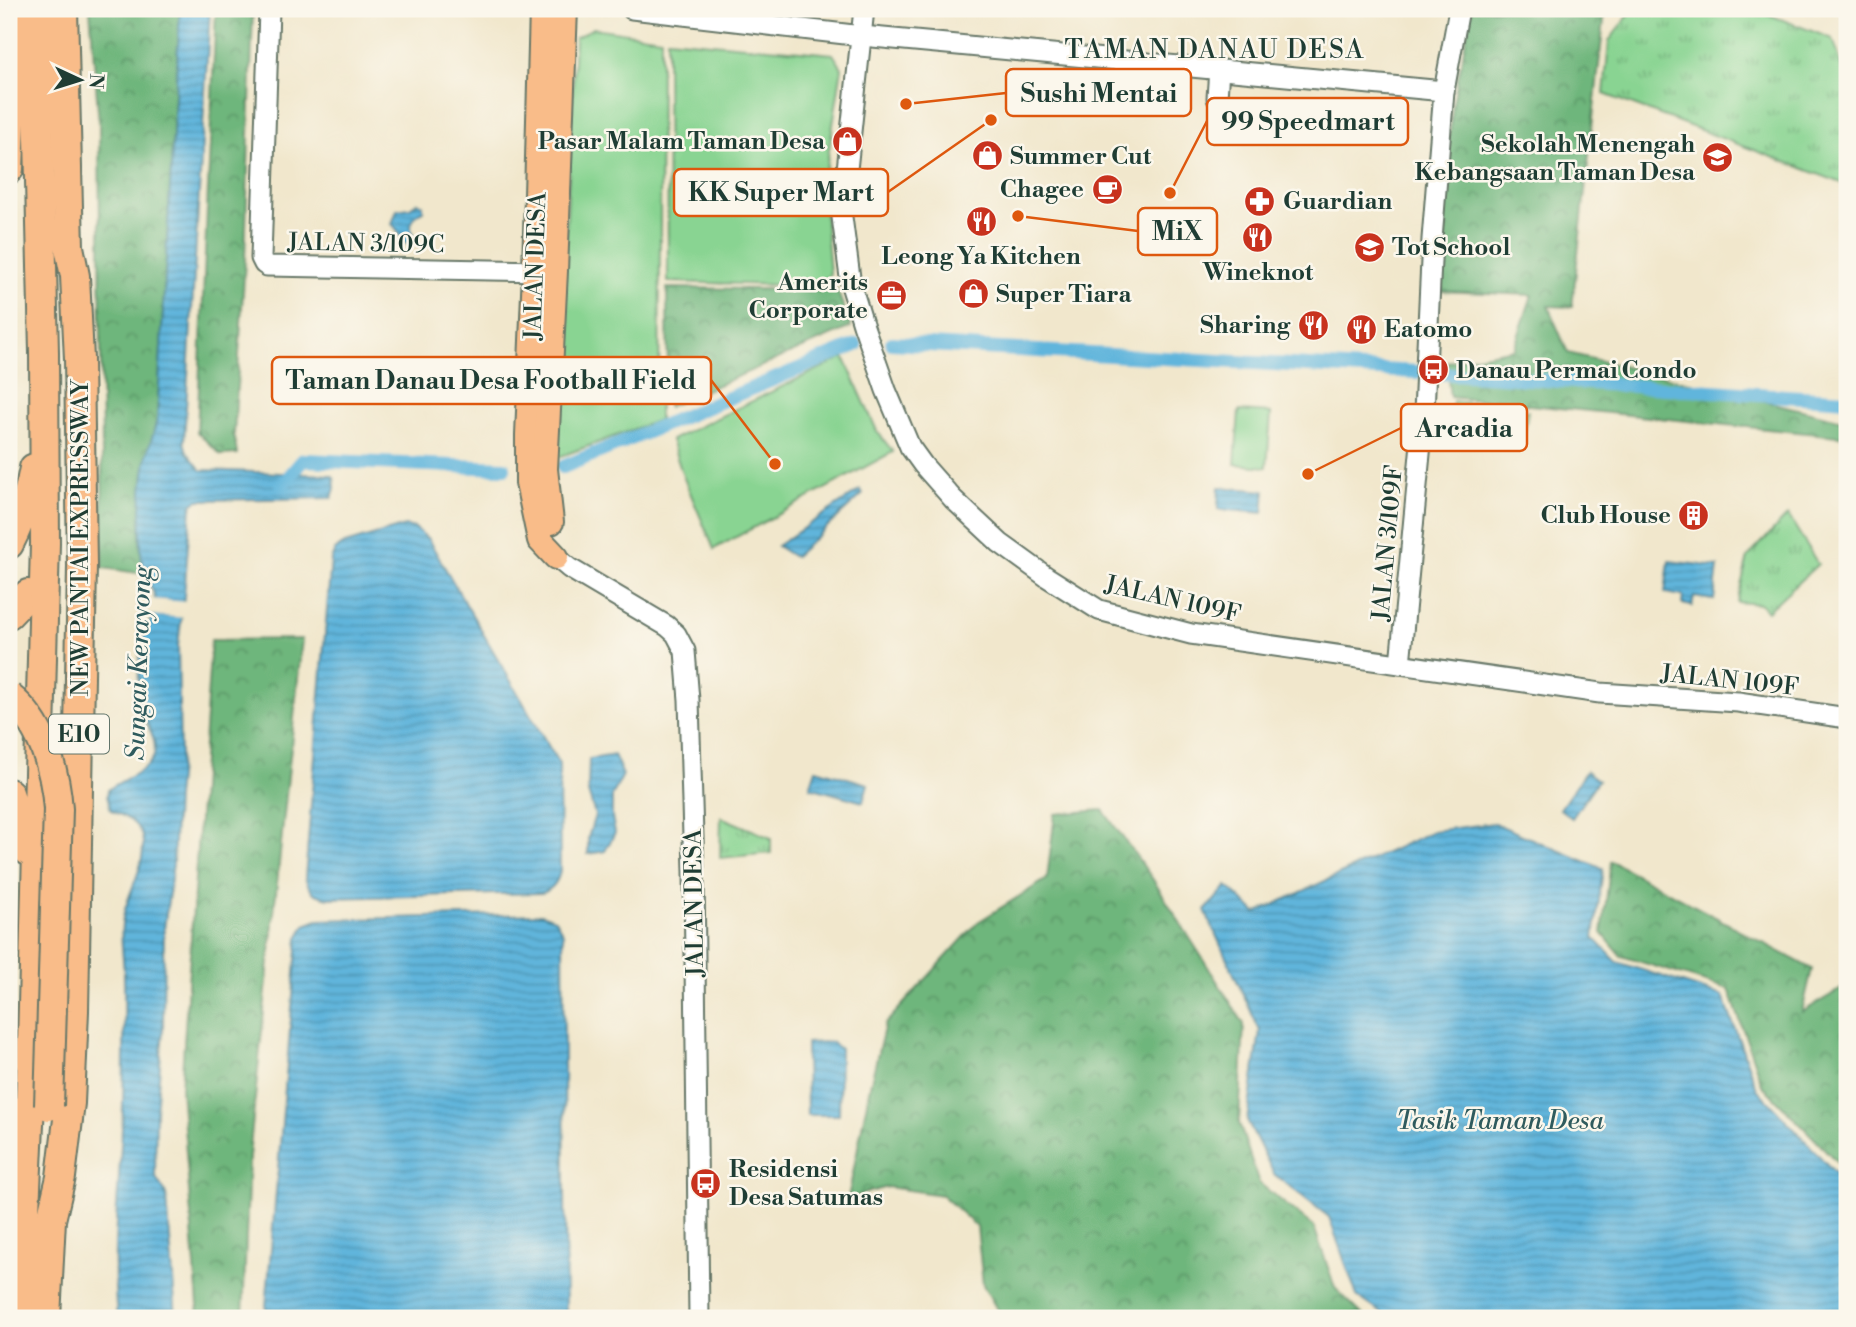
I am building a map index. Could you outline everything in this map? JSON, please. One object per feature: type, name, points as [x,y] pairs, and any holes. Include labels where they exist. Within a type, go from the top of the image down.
[{"type":"highway","points":[[9,169],[16,9]]},
{"type":"highway","name":"NEW PANTAI EXPRESSWAY","points":[[31,1081],[45,543],[44,352],[36,9]]},
{"type":"highway","name":"NEW PANTAI EXPRESSWAY","points":[[46,1318],[51,1220],[61,1177],[70,1103],[82,566],[79,359],[75,276],[69,247],[63,9]]},
{"type":"highway","points":[[60,521],[64,459],[60,343],[62,275],[69,247]]},
{"type":"highway","points":[[9,544],[21,521],[30,493],[35,461],[35,412],[44,352]]},
{"type":"highway","points":[[9,696],[32,724],[41,740],[57,789],[47,1185],[51,1220]]},
{"type":"highway","points":[[9,793],[35,877]]},
{"type":"highway","points":[[9,1162],[31,1081]]},
{"type":"highway","name":"E10","points":[[20,1318],[31,1081]]},
{"type":"main road","name":"JALAN DESA","points":[[542,9],[545,271]]},
{"type":"main road","name":"JALAN DESA","points":[[556,557],[540,540],[528,483],[528,435],[545,271],[565,9]]},
{"type":"street","name":"JALAN 3/109C","points":[[269,9],[262,261],[267,266],[545,271]]},
{"type":"street","points":[[632,9],[862,36],[1444,90]]},
{"type":"street","name":"JALAN 109F","points":[[864,9],[842,217],[851,285],[886,390],[910,447],[942,487],[1000,543],[1047,577],[1099,610],[1191,634],[1600,693],[1738,702],[1847,718]]},
{"type":"street","name":"JALAN 3/109F","points":[[1400,664],[1424,412],[1432,240],[1444,90],[1459,9]]},
{"type":"street","points":[[1217,98],[1219,69]]},
{"type":"street","name":"JALAN DESA","points":[[556,557],[569,568],[667,626],[676,634],[685,651],[690,700],[694,871],[699,1318]]},
{"type":"green space","points":[[90,9],[180,9],[157,419],[141,517],[141,556],[145,574],[103,568],[99,124]]},
{"type":"green space","points":[[216,9],[253,9],[245,260],[234,434],[237,454],[221,455],[197,432]]},
{"type":"green space","points":[[1472,9],[1605,11],[1572,307],[1548,306],[1568,353],[1847,421],[1847,437],[1450,397],[1446,362],[1514,349],[1532,295],[1441,291],[1439,239],[1453,103]]},
{"type":"green space","points":[[1633,9],[1754,9],[1833,39],[1847,80],[1847,185],[1604,94],[1609,41]]},
{"type":"green space","points":[[593,28],[661,38],[659,420],[556,458],[575,38]]},
{"type":"green space","points":[[667,39],[833,54],[842,68],[823,188],[830,274],[820,286],[668,282]]},
{"type":"green space","points":[[667,288],[837,290],[851,327],[668,407]]},
{"type":"green space","points":[[844,357],[877,431],[893,452],[714,549],[671,440]]},
{"type":"green space","points":[[1453,401],[1528,411],[1523,444],[1448,434]]},
{"type":"green space","points":[[1239,411],[1271,413],[1267,467],[1235,464]]},
{"type":"green space","points":[[1788,515],[1818,564],[1767,611],[1761,604],[1737,602],[1748,557]]},
{"type":"green space","points":[[302,639],[249,1157],[243,1318],[199,1318],[181,1088],[211,640]]},
{"type":"green space","points":[[1103,810],[1152,878],[1244,1024],[1239,1123],[1259,1183],[1314,1227],[1335,1288],[1366,1318],[1002,1318],[983,1285],[977,1227],[942,1195],[887,1187],[848,1198],[885,1024],[978,922],[1047,879],[1055,814]]},
{"type":"green space","points":[[721,817],[771,838],[771,853],[720,858]]},
{"type":"green space","points":[[1611,861],[1812,969],[1802,1012],[1843,988],[1847,991],[1847,1186],[1844,1169],[1762,1085],[1729,989],[1621,956],[1602,933]]},
{"type":"water","points":[[180,9],[210,9],[184,442],[187,452],[201,470],[331,475],[334,477],[335,488],[332,498],[198,500],[191,508],[178,646],[180,756],[173,864],[164,929],[163,1030],[156,1112],[155,1175],[167,1198],[176,1318],[117,1318],[115,1238],[122,1132],[124,1041],[122,931],[124,913],[141,863],[143,842],[136,825],[111,810],[107,796],[108,790],[113,786],[152,760],[155,748],[139,700],[141,652],[155,601],[142,561],[141,515],[145,466],[157,419]]},
{"type":"water","points":[[418,202],[423,205],[423,211],[413,219],[411,229],[414,237],[406,244],[392,224],[397,210],[410,208]]},
{"type":"water","points":[[1219,487],[1265,491],[1263,513],[1218,509]]},
{"type":"water","points":[[860,490],[863,494],[794,557],[777,546]]},
{"type":"water","points":[[405,526],[415,528],[428,539],[559,764],[560,871],[554,885],[542,893],[329,898],[313,892],[305,878],[331,560],[335,550],[345,544]]},
{"type":"water","points":[[1669,561],[1718,567],[1714,600],[1694,597],[1692,606],[1682,604],[1683,596],[1665,593]]},
{"type":"water","points":[[614,755],[623,775],[612,796],[615,833],[605,851],[588,854],[588,838],[595,815],[588,792],[589,759]]},
{"type":"water","points":[[816,769],[868,784],[863,802],[810,787]]},
{"type":"water","points":[[1586,771],[1598,780],[1572,818],[1560,809]]},
{"type":"water","name":"Tasik Taman Desa","points":[[1494,823],[1603,869],[1594,938],[1617,962],[1723,996],[1757,1089],[1838,1176],[1847,1226],[1847,1318],[1389,1318],[1357,1296],[1329,1217],[1274,1174],[1247,1120],[1260,1031],[1205,911],[1227,886],[1256,913],[1433,831]]},
{"type":"water","points":[[541,914],[555,919],[563,933],[566,1318],[267,1318],[298,938],[305,925],[318,920]]},
{"type":"water","points":[[831,1042],[840,1049],[839,1115],[807,1115],[806,1043]]},
{"type":"pier","points":[[151,599],[187,602],[185,618],[150,615]]},
{"type":"waterway","points":[[892,343],[1417,372]]},
{"type":"waterway","points":[[563,467],[856,345]]},
{"type":"waterway","points":[[1438,373],[1847,400]]},
{"type":"waterway","points":[[281,486],[303,460],[504,468]]},
{"type":"place","name":"Sushi Mentai","points":[[906,104]]},
{"type":"place","name":"KK Super Mart","points":[[991,120]]},
{"type":"place","name":"Pasar Malam Taman Desa","points":[[848,141]]},
{"type":"place","name":"Summer Cut","points":[[987,156]]},
{"type":"place","name":"Sekolah Menengah Kebangsaan Taman Desa","points":[[1718,158]]},
{"type":"place","name":"Chagee","points":[[1107,189]]},
{"type":"place","name":"99 Speedmart","points":[[1170,193]]},
{"type":"place","name":"Guardian","points":[[1260,201]]},
{"type":"place","name":"MiX","points":[[1018,216]]},
{"type":"place","name":"Leong Ya Kitchen","points":[[981,222]]},
{"type":"place","name":"Wineknot","points":[[1258,238]]},
{"type":"place","name":"Tot School","points":[[1369,247]]},
{"type":"place","name":"Super Tiara","points":[[973,294]]},
{"type":"place","name":"Amerits Corporate","points":[[891,296]]},
{"type":"place","name":"Sharing","points":[[1313,325]]},
{"type":"place","name":"Eatomo","points":[[1361,329]]},
{"type":"place","name":"Danau Permai Condo","points":[[1433,370]]},
{"type":"place","name":"Taman Danau Desa Football Field","points":[[775,464]]},
{"type":"place","name":"Arcadia","points":[[1308,474]]},
{"type":"place","name":"Club House","points":[[1694,515]]},
{"type":"place","name":"Residensi Desa Satumas","points":[[706,1183]]},
{"type":"district","name":"TAMAN DANAU DESA","points":[[1215,49]]},
{"type":"water label","name":"Sungai Kerayong","points":[[138,663]]}]
